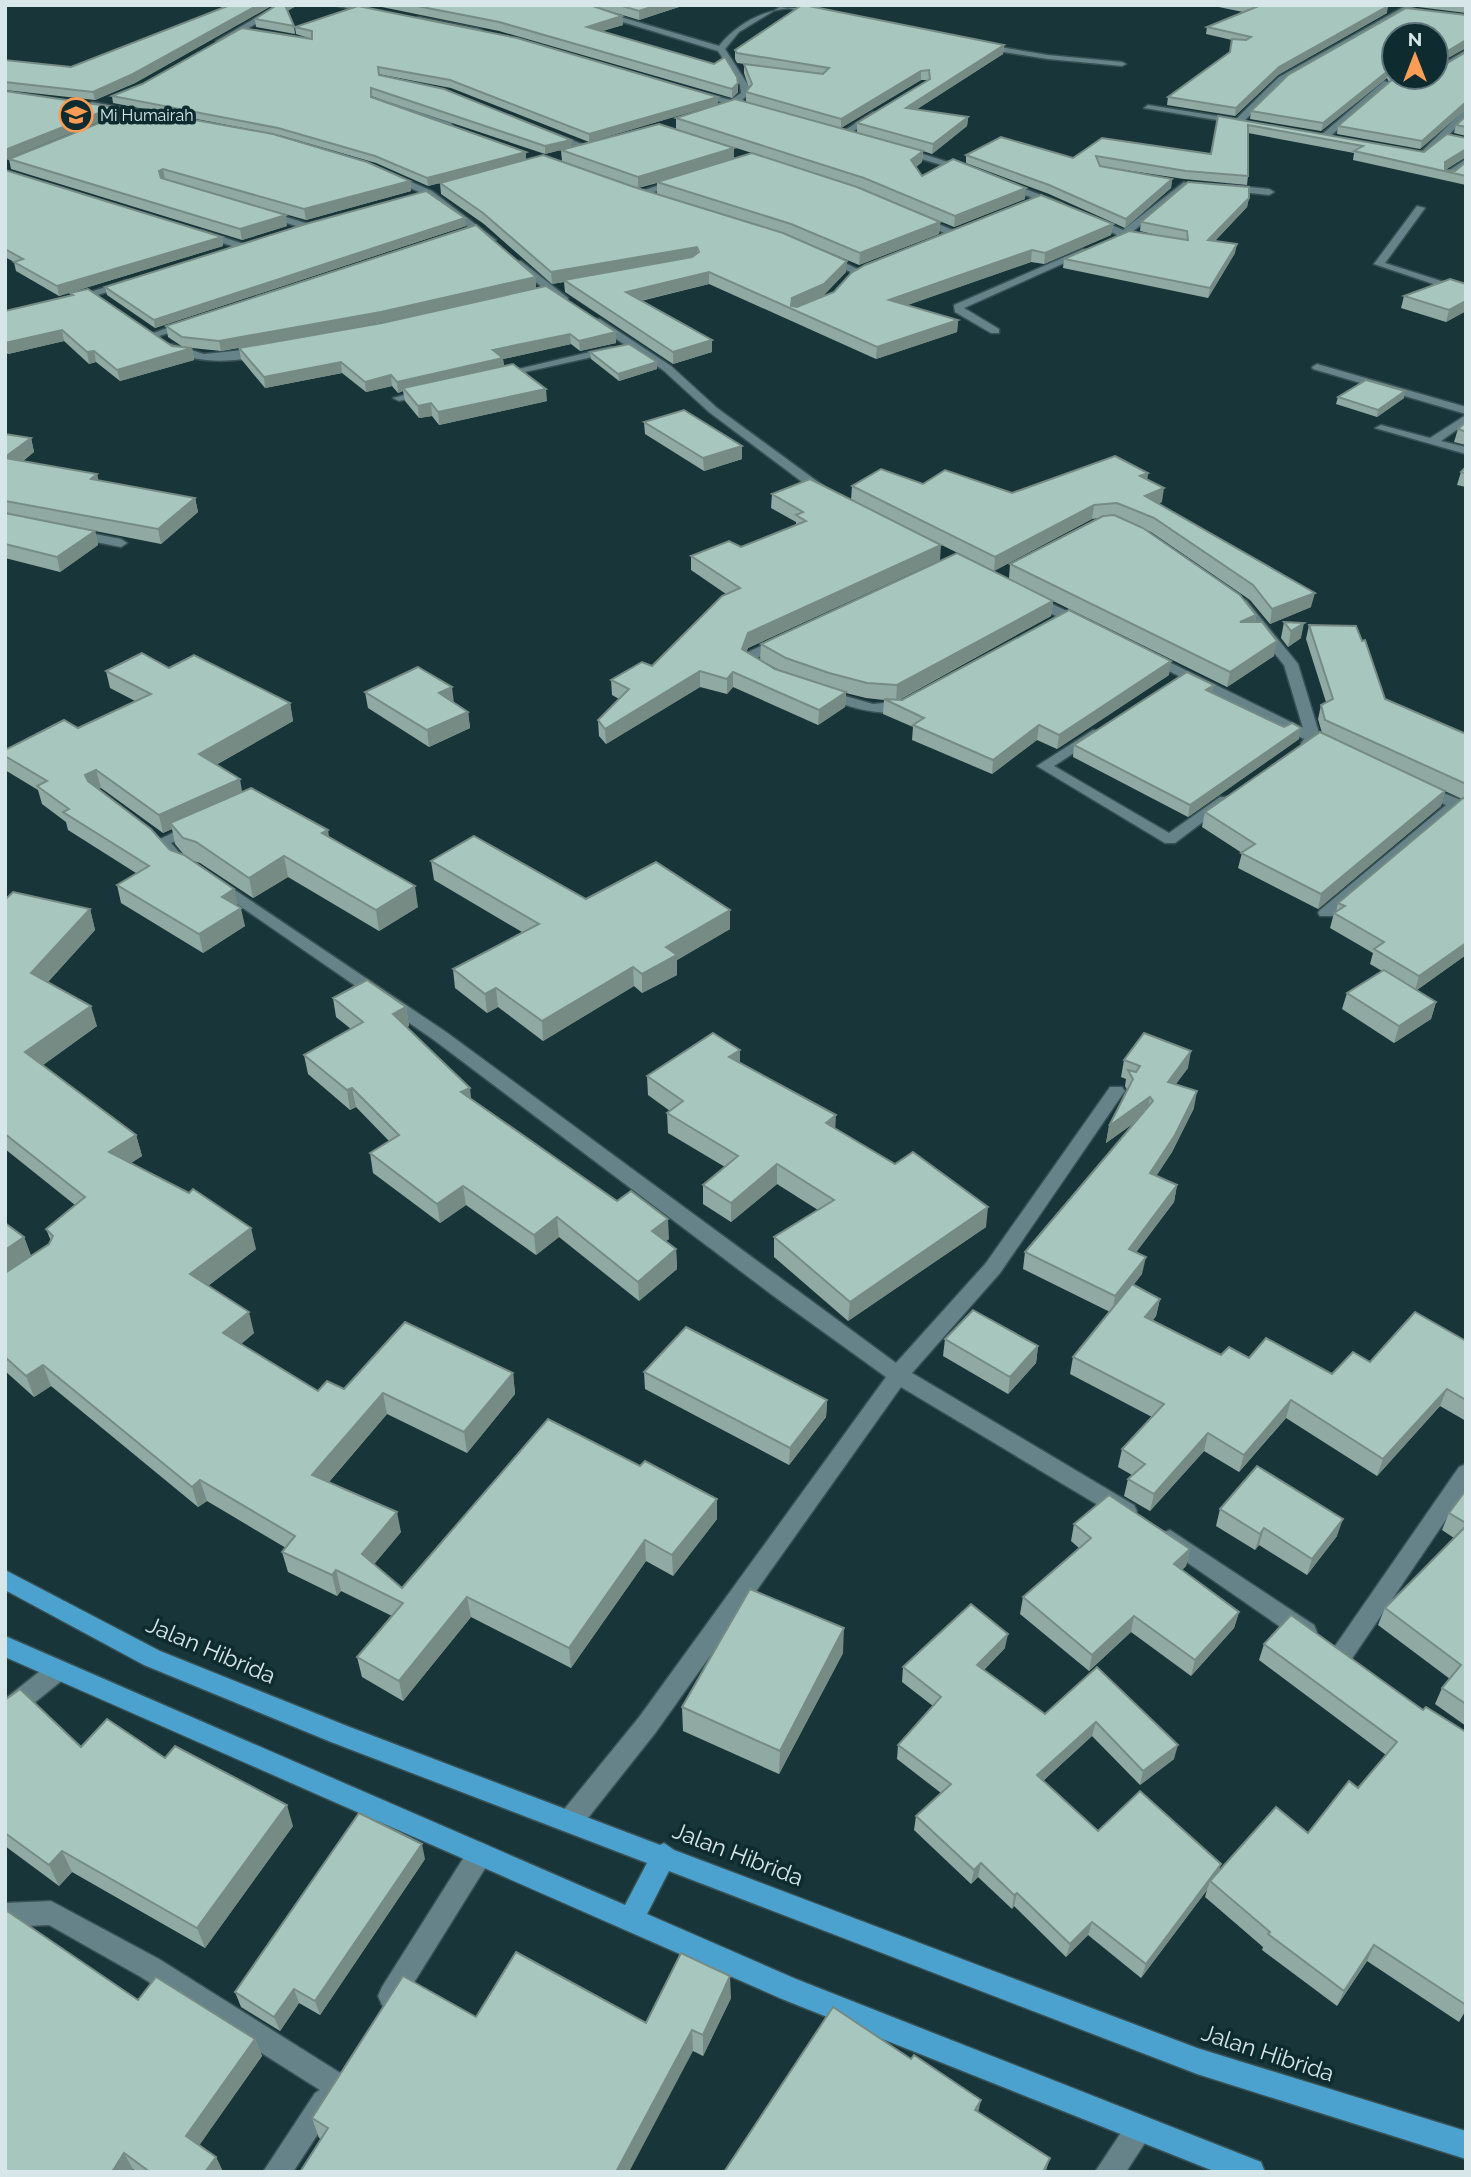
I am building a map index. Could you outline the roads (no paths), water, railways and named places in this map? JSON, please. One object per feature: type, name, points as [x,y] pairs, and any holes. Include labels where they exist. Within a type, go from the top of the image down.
[{"type":"main road","name":"Jalan Hibrida","points":[[5,1579],[152,1658],[339,1734],[664,1855],[1198,2061],[1464,2141]]},
{"type":"main road","points":[[5,1646],[57,1671],[632,1918],[791,1990],[1251,2172]]},
{"type":"main road","points":[[632,1918],[664,1855]]},
{"type":"street","points":[[209,47],[284,5]]},
{"type":"street","points":[[338,5],[381,13]]},
{"type":"street","points":[[571,5],[720,49],[744,85],[745,93],[735,104],[715,112]]},
{"type":"street","points":[[720,49],[736,30],[779,5],[835,15]]},
{"type":"street","points":[[1376,9],[1402,13]]},
{"type":"street","points":[[1238,122],[1282,79],[1325,52],[1402,13],[1414,10]]},
{"type":"street","points":[[407,17],[484,33]]},
{"type":"street","points":[[240,29],[254,31]]},
{"type":"street","points":[[975,45],[1048,57],[1122,64]]},
{"type":"street","points":[[1450,63],[1466,52]]},
{"type":"street","points":[[731,67],[744,69]]},
{"type":"street","points":[[1323,138],[1380,89]]},
{"type":"street","points":[[684,90],[760,111]]},
{"type":"street","points":[[94,106],[117,96]]},
{"type":"street","points":[[376,100],[459,130]]},
{"type":"street","points":[[82,104],[161,118]]},
{"type":"street","points":[[843,134],[890,105]]},
{"type":"street","points":[[1148,108],[1250,125]]},
{"type":"street","points":[[109,123],[135,113]]},
{"type":"street","points":[[1418,155],[1426,153],[1466,113]]},
{"type":"street","points":[[533,129],[588,148]]},
{"type":"street","points":[[832,131],[854,137]]},
{"type":"street","points":[[1311,136],[1336,140]]},
{"type":"street","points":[[1443,136],[1455,138]]},
{"type":"street","points":[[566,155],[600,145]]},
{"type":"street","points":[[888,146],[980,174]]},
{"type":"street","points":[[1448,175],[1466,162]]},
{"type":"street","points":[[383,173],[429,193],[549,290],[667,368],[713,410],[766,451],[842,502]]},
{"type":"street","points":[[638,194],[689,178]]},
{"type":"street","points":[[991,179],[1067,209]]},
{"type":"street","points":[[1172,183],[1196,186]]},
{"type":"street","points":[[1113,240],[1126,235],[1184,185]]},
{"type":"street","points":[[1220,188],[1269,192]]},
{"type":"street","points":[[417,196],[442,190]]},
{"type":"street","points":[[626,190],[659,201]]},
{"type":"street","points":[[1031,204],[1044,198]]},
{"type":"street","points":[[1420,208],[1379,264],[1466,292]]},
{"type":"street","points":[[255,210],[306,226]]},
{"type":"street","points":[[908,214],[957,235]]},
{"type":"street","points":[[1079,214],[1126,235],[1160,241]]},
{"type":"street","points":[[280,234],[319,223]]},
{"type":"street","points":[[189,229],[241,246]]},
{"type":"street","points":[[945,240],[969,230]]},
{"type":"street","points":[[216,254],[254,242]]},
{"type":"street","points":[[995,331],[960,312],[958,307],[1101,245]]},
{"type":"street","points":[[811,251],[859,272]]},
{"type":"street","points":[[845,281],[871,268]]},
{"type":"street","points":[[68,300],[143,278]]},
{"type":"street","points":[[93,293],[103,300]]},
{"type":"street","points":[[202,319],[148,332],[180,353],[195,356],[221,357],[274,349]]},
{"type":"street","points":[[489,377],[631,345]]},
{"type":"street","points":[[1317,367],[1466,411]]},
{"type":"street","points":[[398,398],[437,389]]},
{"type":"street","points":[[1431,442],[1466,418]]},
{"type":"street","points":[[1381,428],[1466,452]]},
{"type":"street","points":[[57,530],[121,543]]},
{"type":"street","points":[[1018,592],[1061,619],[1090,628]]},
{"type":"street","points":[[1233,598],[1244,605],[1291,664],[1314,739]]},
{"type":"street","points":[[775,674],[750,662],[751,656],[793,635]]},
{"type":"street","points":[[1137,651],[1178,679],[1349,755]]},
{"type":"street","points":[[808,688],[856,705],[886,709],[900,708],[924,695]]},
{"type":"street","points":[[1102,728],[1044,766],[1170,840],[1236,792]]},
{"type":"street","points":[[1292,754],[1314,739]]},
{"type":"street","points":[[1326,912],[1461,806],[1409,782]]},
{"type":"street","points":[[209,821],[156,838],[181,864],[200,872],[440,1036],[782,1292],[898,1375],[1144,1522],[1336,1652],[1466,1473]]},
{"type":"street","points":[[571,1820],[664,1701],[898,1375],[993,1268],[1116,1091]]},
{"type":"street","points":[[5,1713],[57,1671]]},
{"type":"street","points":[[379,2015],[480,1854]]},
{"type":"street","points":[[5,1915],[51,1913],[150,1968],[336,2085]]},
{"type":"street","points":[[277,2172],[350,2062]]},
{"type":"street","points":[[1109,2172],[1140,2129]]},
{"type":"place","name":"Mi Humairah","points":[[76,115]]}]
